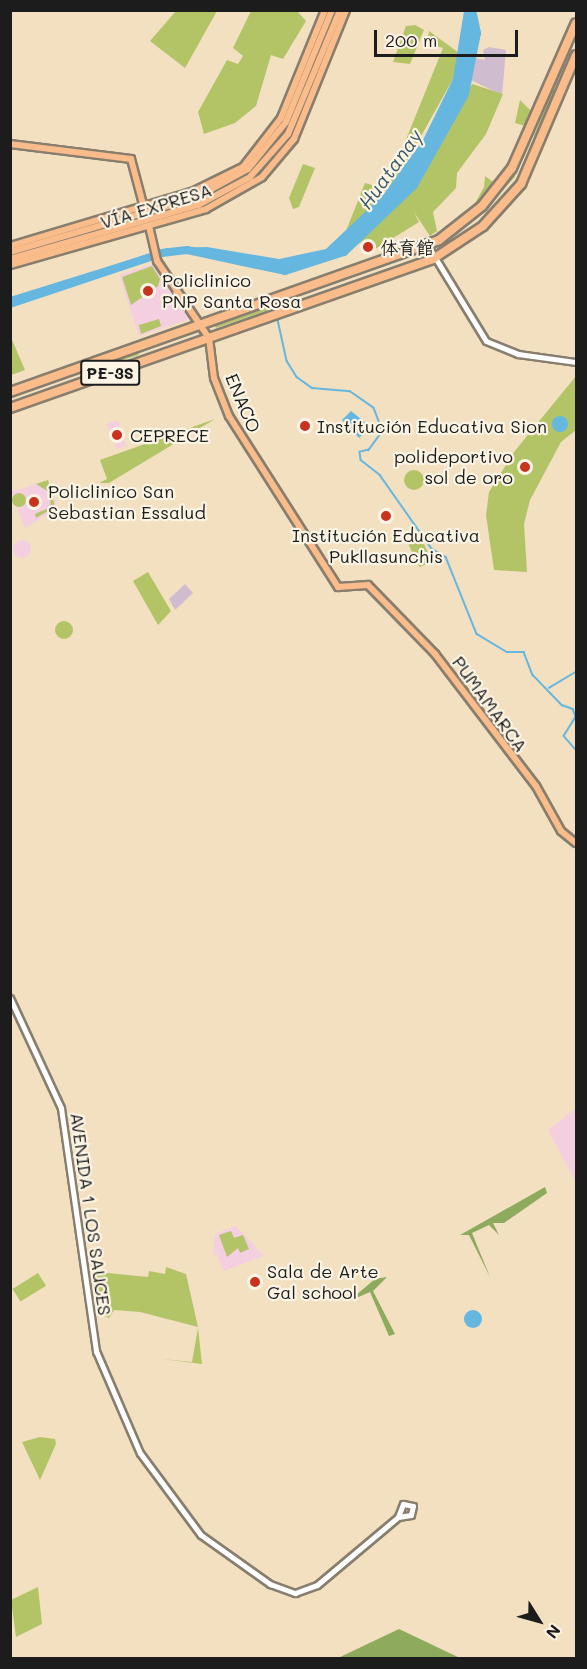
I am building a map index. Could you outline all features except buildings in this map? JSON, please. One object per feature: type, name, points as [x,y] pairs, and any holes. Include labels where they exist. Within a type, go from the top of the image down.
[{"type":"highway","points":[[201,325],[428,246],[491,196],[527,139],[576,23]]},
{"type":"highway","points":[[209,338],[434,260],[497,212],[521,183],[541,144],[576,55]]},
{"type":"highway","points":[[527,139],[541,144]]},
{"type":"highway","name":"PE-3S","points":[[10,392],[201,325]]},
{"type":"highway","name":"PE-3S","points":[[10,408],[209,338]]},
{"type":"main road","name":"VÍA EXPRESA","points":[[10,259],[135,216],[229,177],[264,146],[285,109],[325,10]]},
{"type":"main road","name":"VÍA EXPRESA","points":[[10,252],[212,192],[262,156],[286,122],[332,10]]},
{"type":"main road","name":"VÍA EXPRESA","points":[[150,209],[233,188],[278,148],[340,10]]},
{"type":"main road","name":"VÍA EXPRESA","points":[[10,265],[223,202],[278,161],[308,110],[346,10]]},
{"type":"main road","points":[[10,144],[131,159],[150,209],[148,225],[135,216]]},
{"type":"main road","name":"VÍA EXPRESA","points":[[10,246],[135,216]]},
{"type":"main road","name":"ENACO","points":[[148,225],[157,261],[209,338],[217,388],[270,487],[338,587]]},
{"type":"main road","name":"PUMAMARCA","points":[[338,587],[368,585],[435,654],[536,786],[561,831],[576,843]]},
{"type":"street","points":[[428,246],[473,326],[492,345],[576,362]]},
{"type":"street","name":"AVENIDA 1 LOS SAUCES","points":[[10,998],[61,1108],[96,1351],[140,1453],[201,1535],[270,1584],[295,1593],[317,1585],[398,1517]]},
{"type":"shaded area","points":[[489,47],[506,50],[502,95],[471,80],[475,58],[485,60],[483,50]]},
{"type":"shaded area","name":"Policlinico PNP Santa Rosa","points":[[153,264],[190,319],[139,336],[119,275]]},
{"type":"shaded area","name":"CEPRECE","points":[[118,420],[126,446],[117,449],[107,424]]},
{"type":"shaded area","name":"Policlinico San Sebastian Essalud","points":[[48,480],[58,508],[25,528],[11,492]]},
{"type":"shaded area","points":[[18,540],[26,540],[31,545],[29,556],[18,558],[13,553],[13,545]]},
{"type":"shaded area","points":[[185,584],[193,593],[175,610],[169,599]]},
{"type":"shaded area","points":[[576,1108],[576,1183],[548,1130]]},
{"type":"shaded area","points":[[236,1226],[264,1256],[223,1271],[217,1254],[213,1256],[215,1234]]},
{"type":"green space","points":[[176,11],[217,11],[185,68],[150,41]]},
{"type":"green space","points":[[251,11],[297,11],[306,21],[283,59],[271,55],[256,106],[235,123],[204,134],[198,112],[227,60],[238,64],[243,56],[233,48]]},
{"type":"green space","points":[[415,25],[424,30],[410,64],[393,62],[406,26]]},
{"type":"green space","points":[[429,31],[459,53],[453,79],[398,177],[386,191],[370,185],[385,194],[344,236],[365,183],[386,189],[443,48],[427,43]]},
{"type":"green space","points":[[472,84],[503,94],[486,134],[457,173],[456,188],[433,212],[437,231],[430,236],[414,212],[419,222],[377,248],[366,251],[362,242],[348,249],[415,184]]},
{"type":"green space","points":[[553,89],[556,90],[536,137],[534,136]]},
{"type":"green space","points":[[520,100],[533,113],[529,127],[515,123]]},
{"type":"green space","points":[[531,142],[514,178],[497,196],[512,176]]},
{"type":"green space","points":[[303,164],[315,168],[299,207],[293,209],[289,198]]},
{"type":"green space","points":[[485,176],[496,184],[473,207],[484,187]]},
{"type":"green space","points":[[152,266],[160,279],[158,286],[131,305],[122,277]]},
{"type":"green space","points":[[281,303],[280,306],[216,328],[215,326]]},
{"type":"green space","points":[[159,319],[161,326],[141,334],[139,325]]},
{"type":"green space","points":[[10,335],[25,370],[11,375],[10,375]]},
{"type":"green space","points":[[138,352],[139,355],[46,385],[45,382]]},
{"type":"green space","name":"polideportivo sol de oro","points":[[576,376],[576,430],[561,442],[530,500],[524,524],[527,572],[494,570],[486,515],[489,492],[514,452]]},
{"type":"green space","points":[[215,419],[109,483],[99,483],[107,479],[100,460]]},
{"type":"green space","points":[[414,470],[421,473],[424,480],[421,487],[414,490],[407,487],[404,480],[407,473]]},
{"type":"green space","points":[[48,480],[55,507],[36,518],[35,514],[51,507],[49,492],[36,484]]},
{"type":"green space","points":[[16,493],[22,493],[26,500],[22,507],[16,507],[12,503],[12,497]]},
{"type":"green space","points":[[420,536],[432,561],[420,567],[407,542]]},
{"type":"green space","points":[[148,572],[171,611],[158,625],[133,581]]},
{"type":"green space","points":[[64,621],[70,624],[73,630],[70,636],[64,639],[58,636],[55,630],[58,624]]},
{"type":"green space","points":[[545,1187],[547,1193],[504,1223],[493,1223],[499,1235],[489,1225],[472,1233],[490,1277],[469,1235],[460,1235]]},
{"type":"green space","points":[[231,1231],[234,1238],[243,1235],[249,1249],[240,1253],[238,1248],[227,1257],[219,1235]]},
{"type":"green space","points":[[166,1267],[186,1274],[198,1327],[140,1312],[114,1310],[109,1318],[104,1316],[94,1281],[97,1272],[148,1277],[149,1271],[165,1274]]},
{"type":"green space","points":[[38,1273],[46,1286],[21,1302],[13,1289]]},
{"type":"green space","points":[[387,1277],[373,1291],[395,1334],[389,1336],[370,1292],[349,1301],[375,1279]]},
{"type":"green space","points":[[198,1328],[202,1364],[162,1359],[192,1362]]},
{"type":"green space","points":[[40,1437],[55,1439],[56,1444],[40,1480],[22,1442]]},
{"type":"green space","points":[[38,1587],[42,1624],[16,1637],[11,1600]]},
{"type":"green space","points":[[399,1629],[460,1658],[338,1658]]},
{"type":"water","points":[[464,11],[472,11],[477,33],[465,94],[414,185],[344,252],[285,271],[187,250],[162,253],[11,304],[10,297],[167,248],[207,247],[279,259],[326,249],[384,194],[423,140],[453,79]]},
{"type":"water","points":[[351,411],[371,427],[359,438],[342,420]]},
{"type":"water","points":[[560,416],[566,418],[568,424],[566,430],[560,432],[554,430],[552,424],[554,418]]},
{"type":"water","points":[[473,1310],[479,1313],[482,1319],[479,1325],[473,1328],[467,1325],[464,1319],[467,1313]]},
{"type":"waterway","name":"Huatanay","points":[[10,304],[162,253],[187,250],[285,271],[344,252],[414,185],[465,94],[477,33],[472,10]]},
{"type":"waterway","points":[[278,320],[287,361],[297,377],[312,388],[350,391],[374,408],[383,431],[369,450],[360,452],[361,460],[380,475],[432,549],[446,557],[477,634],[507,652],[524,652],[533,675],[562,705],[573,709],[576,717],[564,736],[576,750]]},
{"type":"waterway","points":[[549,688],[576,672]]},
{"type":"place","name":"体育館","points":[[368,247]]},
{"type":"place","name":"Policlinico PNP Santa Rosa","points":[[148,291]]},
{"type":"place","name":"Institución Educativa Sion","points":[[305,426]]},
{"type":"place","name":"CEPRECE","points":[[117,435]]},
{"type":"place","name":"polideportivo sol de oro","points":[[525,467]]},
{"type":"place","name":"Policlinico San Sebastian Essalud","points":[[34,502]]},
{"type":"place","name":"Institución Educativa Pukllasunchis","points":[[386,516]]},
{"type":"place","name":"Sala de Arte Gal school","points":[[255,1282]]}]
